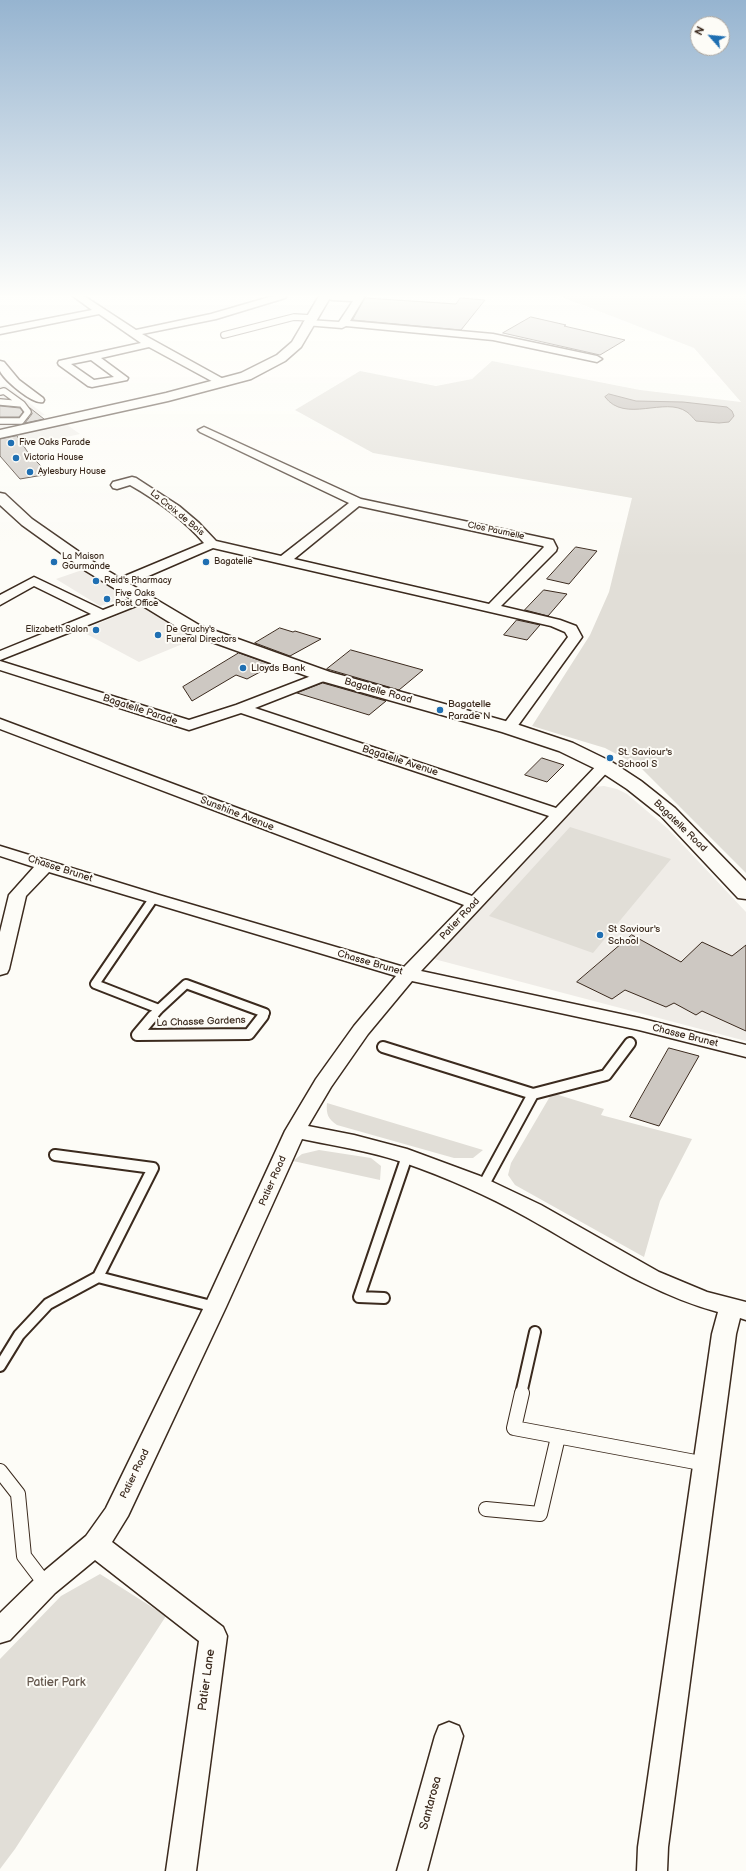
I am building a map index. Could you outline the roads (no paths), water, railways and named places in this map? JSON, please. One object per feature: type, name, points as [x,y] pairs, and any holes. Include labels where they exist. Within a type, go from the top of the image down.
[{"type":"main road","points":[[0,434],[168,397],[222,383]]},
{"type":"main road","name":"Bagatelle Road","points":[[0,496],[44,534],[92,568],[141,599],[193,629],[324,676],[509,728],[566,747],[605,766],[634,785],[668,812],[746,893]]},
{"type":"street","points":[[17,383],[39,400]]},
{"type":"street","name":"Clos Paumelle","points":[[204,430],[357,502],[548,543],[551,548],[492,608]]},
{"type":"street","name":"La Croix de Bois","points":[[117,485],[132,481],[158,496],[197,528],[212,544]]},
{"type":"street","points":[[283,561],[357,502]]},
{"type":"street","points":[[118,584],[212,544],[492,608],[555,623],[571,629],[575,637],[509,728]]},
{"type":"street","points":[[0,601],[34,581],[101,614]]},
{"type":"street","points":[[0,656],[141,599]]},
{"type":"street","name":"Bagatelle Parade","points":[[0,665],[189,726],[324,676]]},
{"type":"street","name":"Bagatelle Avenue","points":[[241,708],[560,814]]},
{"type":"street","name":"Sunshine Avenue","points":[[0,724],[475,903]]},
{"type":"street","name":"Patier Road","points":[[0,1631],[46,1585],[95,1544],[115,1516],[216,1307],[295,1131],[323,1084],[361,1030],[408,974],[605,766]]},
{"type":"street","name":"Chasse Brunet","points":[[0,851],[153,899],[408,974],[639,1024],[746,1051]]},
{"type":"street","points":[[0,969],[4,939],[18,895],[46,865]]},
{"type":"street","points":[[295,1131],[354,1142],[407,1156],[483,1186],[533,1212],[651,1278],[702,1299],[739,1309],[724,1334],[653,1847],[652,1871]]},
{"type":"street","name":"Patier Lane","points":[[95,1544],[213,1636],[181,1871]]},
{"type":"street","name":"Santarosa","points":[[412,1871],[449,1736]]},
{"type":"lane","points":[[0,392],[4,391],[22,404],[28,412],[21,420],[0,421]]},
{"type":"lane","points":[[0,402],[22,404]]},
{"type":"lane","name":"La Chasse Gardens","points":[[153,899],[94,984],[159,1009]]},
{"type":"lane","name":"La Chasse Gardens","points":[[186,984],[265,1013],[249,1034],[137,1035],[159,1009],[186,984]]},
{"type":"lane","points":[[383,1046],[533,1094],[606,1075],[630,1043]]},
{"type":"lane","points":[[483,1186],[533,1094]]},
{"type":"lane","points":[[0,1366],[19,1335],[48,1304],[98,1277],[153,1168],[55,1155]]},
{"type":"lane","points":[[384,1298],[359,1297],[407,1156]]},
{"type":"lane","points":[[98,1277],[216,1307]]},
{"type":"lane","points":[[535,1332],[514,1428],[706,1464]]},
{"type":"lane","points":[[486,1509],[540,1514],[558,1437]]},
{"type":"lane","points":[[0,1471],[18,1494],[24,1556],[46,1585]]},
{"type":"place","name":"Five Oaks Parade","points":[[11,443]]},
{"type":"place","name":"Victoria House","points":[[16,458]]},
{"type":"place","name":"Aylesbury House","points":[[30,472]]},
{"type":"place","name":"La Maison Gourmande","points":[[54,562]]},
{"type":"place","name":"Bagatelle","points":[[206,562]]},
{"type":"place","name":"Reid's Pharmacy","points":[[96,581]]},
{"type":"place","name":"Five Oaks Post Office","points":[[107,599]]},
{"type":"place","name":"Elizabeth Salon","points":[[96,630]]},
{"type":"place","name":"De Gruchy's Funeral Directors","points":[[158,635]]},
{"type":"place","name":"Lloyds Bank","points":[[243,668]]},
{"type":"place","name":"Bagatelle Parade N","points":[[440,710]]},
{"type":"place","name":"St. Saviour's School S","points":[[610,758]]},
{"type":"place","name":"St Saviour's School","points":[[600,935]]},
{"type":"park label","name":"Patier Park","points":[[56,1683]]}]
